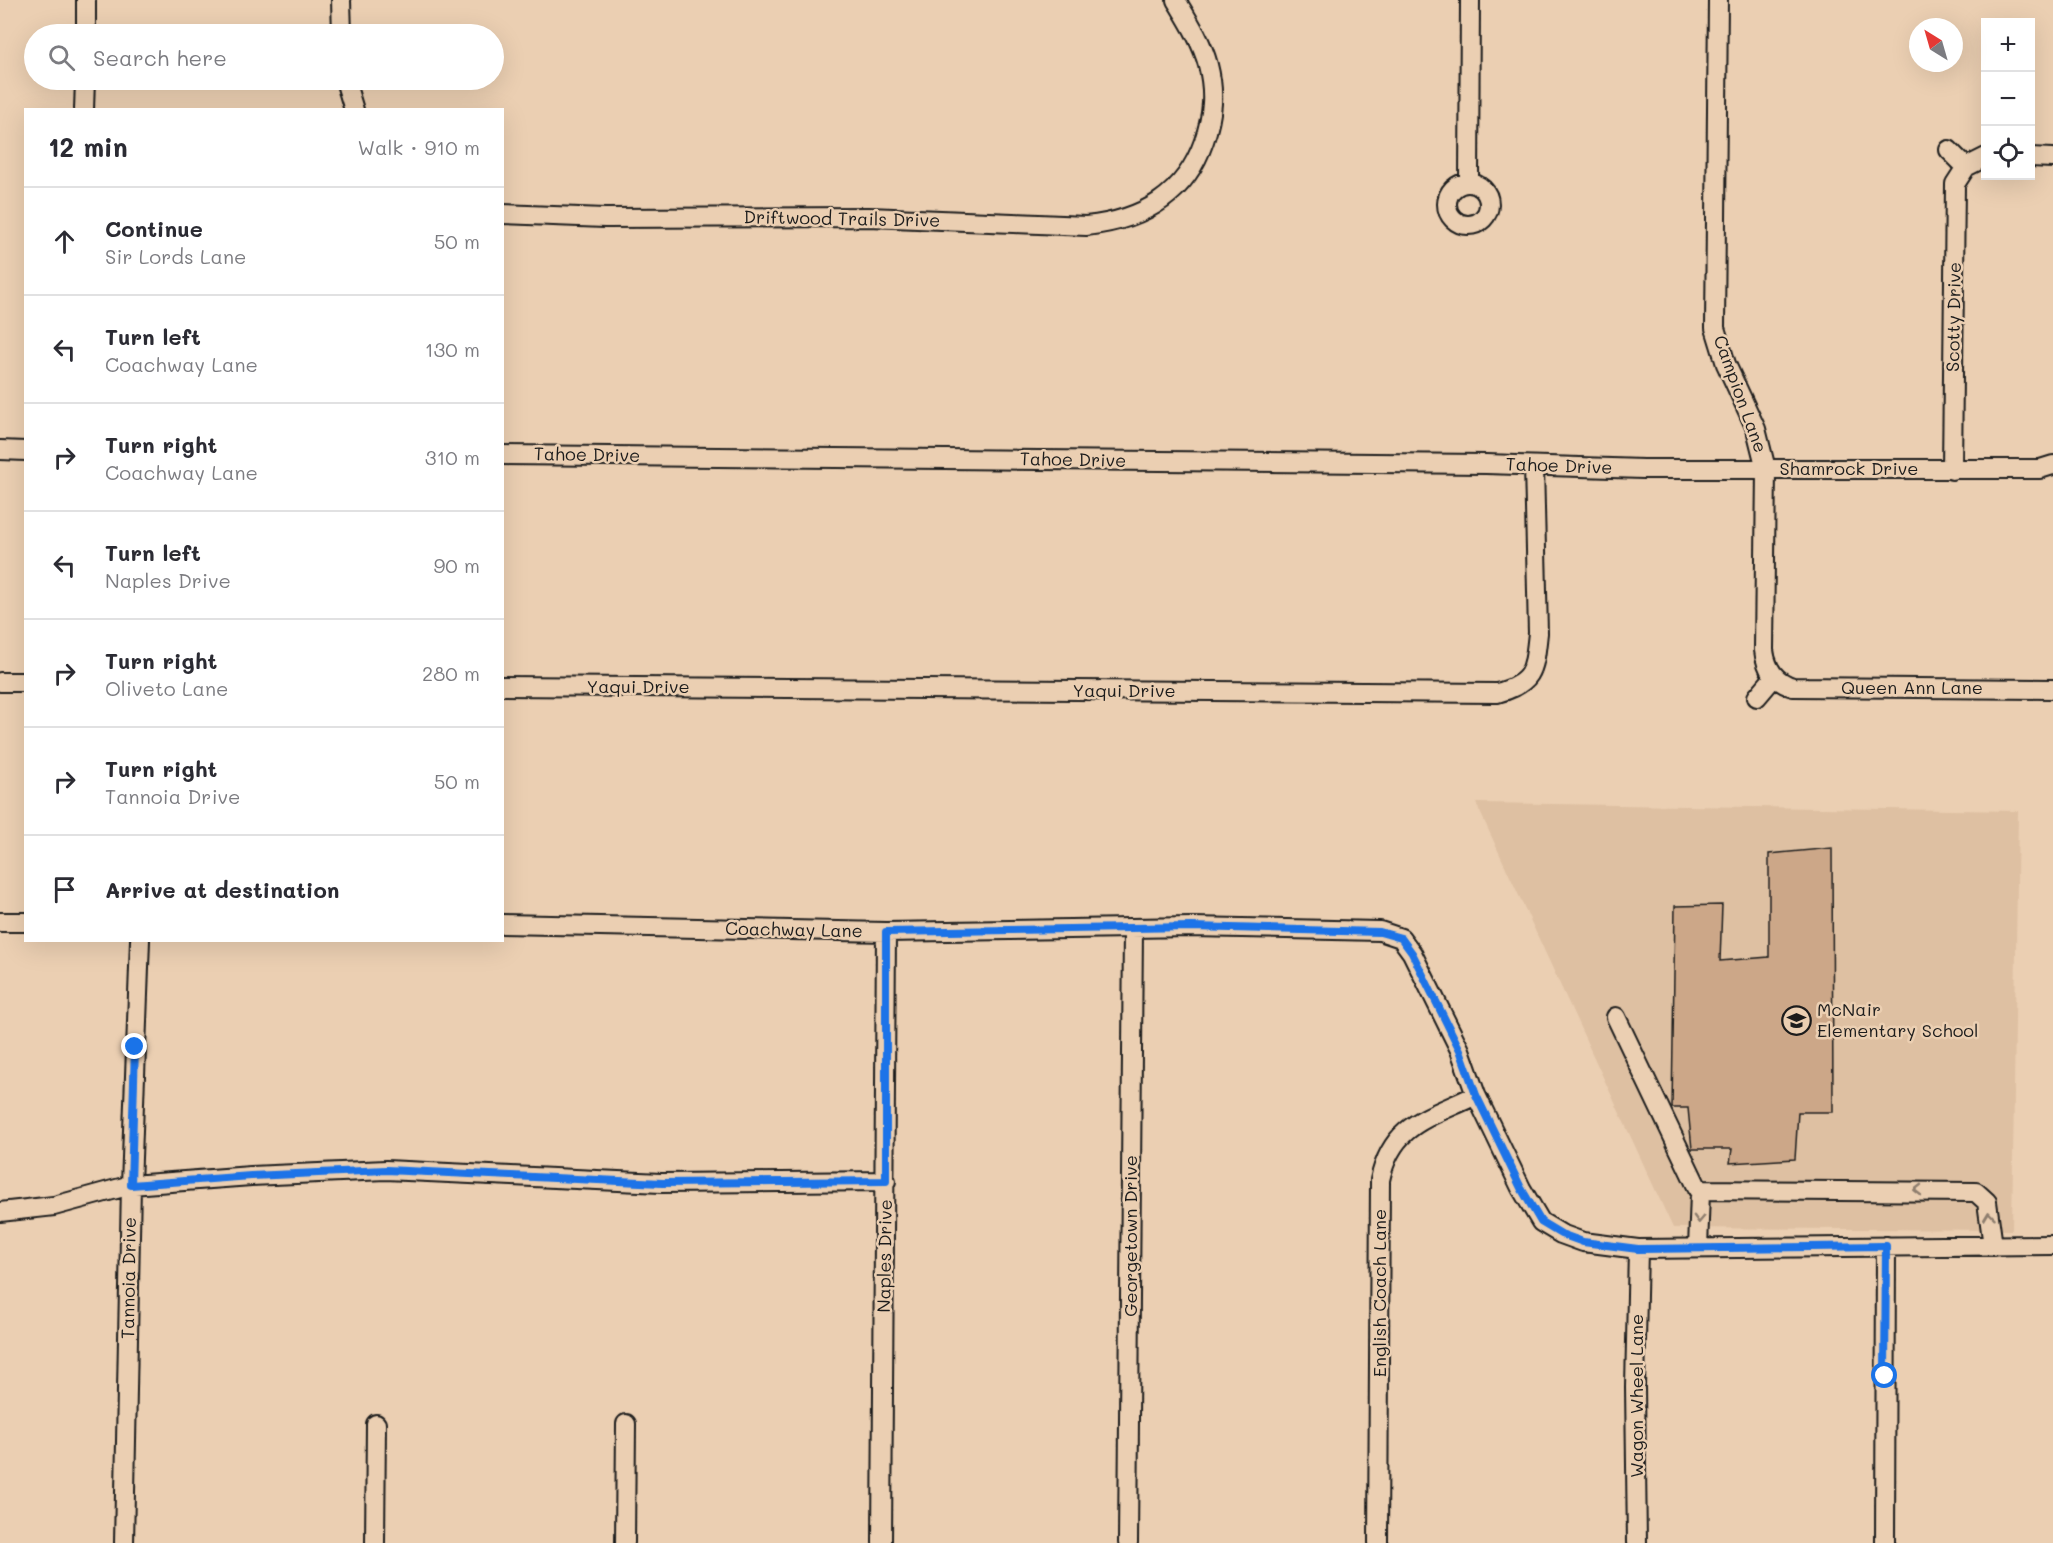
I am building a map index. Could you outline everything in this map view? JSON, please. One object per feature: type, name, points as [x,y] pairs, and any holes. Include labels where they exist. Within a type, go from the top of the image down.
[{"type":"street","points":[[86,0],[86,24]]},
{"type":"street","points":[[341,0],[342,24]]},
{"type":"street","name":"Driftwood Trails Drive","points":[[504,214],[605,218],[869,217],[1086,226],[1111,223],[1135,216],[1173,193],[1198,159],[1212,119],[1213,90],[1208,63],[1190,23],[1176,0]]},
{"type":"street","points":[[1469,183],[1470,0]]},
{"type":"street","name":"Campion Lane","points":[[1718,0],[1715,328],[1726,364],[1756,429],[1766,469],[1764,650],[1768,668],[1774,677]]},
{"type":"street","points":[[84,108],[85,90]]},
{"type":"street","points":[[348,90],[353,108]]},
{"type":"street","points":[[1949,150],[1966,166],[1981,159]]},
{"type":"street","points":[[2035,158],[2053,158]]},
{"type":"street","name":"Scotty Drive","points":[[1952,470],[1955,184],[1966,166]]},
{"type":"street","points":[[0,450],[24,451]]},
{"type":"street","name":"Tahoe Drive","points":[[504,454],[1643,469]]},
{"type":"street","name":"Shamrock Drive","points":[[1643,469],[1952,470],[2040,469],[2053,465]]},
{"type":"street","name":"Yaqui Drive","points":[[504,686],[1497,693],[1518,688],[1524,683],[1529,678],[1535,659],[1538,633],[1534,466]]},
{"type":"street","points":[[1757,697],[1774,677]]},
{"type":"street","name":"Queen Ann Lane","points":[[1774,677],[1794,687],[2053,689]]},
{"type":"street","points":[[0,682],[24,682]]},
{"type":"street","points":[[0,922],[24,922]]},
{"type":"street","name":"Coachway Lane","points":[[504,924],[886,932],[1317,928],[1380,932],[1401,938],[1412,953],[1438,1001],[1476,1095],[1521,1188],[1541,1222],[1561,1234],[1583,1242],[1638,1249],[2053,1245]]},
{"type":"street","name":"Georgetown Drive","points":[[1128,1543],[1133,929]]},
{"type":"street","name":"Naples Drive","points":[[882,1543],[886,932]]},
{"type":"street","name":"Tannoia Drive","points":[[124,1543],[131,1185],[140,942]]},
{"type":"street","points":[[1616,1017],[1698,1190],[1698,1248]]},
{"type":"street","name":"English Coach Lane","points":[[1378,1543],[1382,1170],[1395,1140],[1410,1127],[1476,1095]]},
{"type":"street","points":[[0,1212],[54,1206],[131,1185],[251,1176],[386,1170],[662,1183],[886,1181]]},
{"type":"street","points":[[1698,1190],[1976,1191],[1987,1202],[1993,1246]]},
{"type":"street","points":[[1885,1543],[1886,1246]]},
{"type":"street","name":"Wagon Wheel Lane","points":[[1637,1543],[1635,1387],[1638,1249]]},
{"type":"street","points":[[375,1543],[376,1424]]},
{"type":"street","points":[[625,1543],[626,1424]]},
{"type":"shaded area","name":"McNair Elementary School","points":[[1476,803],[2018,811],[2012,1230],[1673,1228]]},
{"type":"building","points":[[1832,848],[1833,1112],[1798,1112],[1795,1159],[1730,1163],[1732,1149],[1692,1149],[1688,1108],[1672,1108],[1675,906],[1722,905],[1720,961],[1769,957],[1769,854]]},
{"type":"place","name":"McNair Elementary School","points":[[1796,1020]]},
{"type":"route","points":[[135,1047],[131,1185],[251,1176],[386,1170],[662,1183],[886,1181],[886,932],[1029,932],[1192,927],[1317,928],[1380,932],[1401,938],[1412,953],[1438,1001],[1460,1050],[1476,1095],[1496,1132],[1521,1188],[1541,1222],[1561,1234],[1583,1242],[1638,1249],[1886,1246],[1885,1376]]}]
